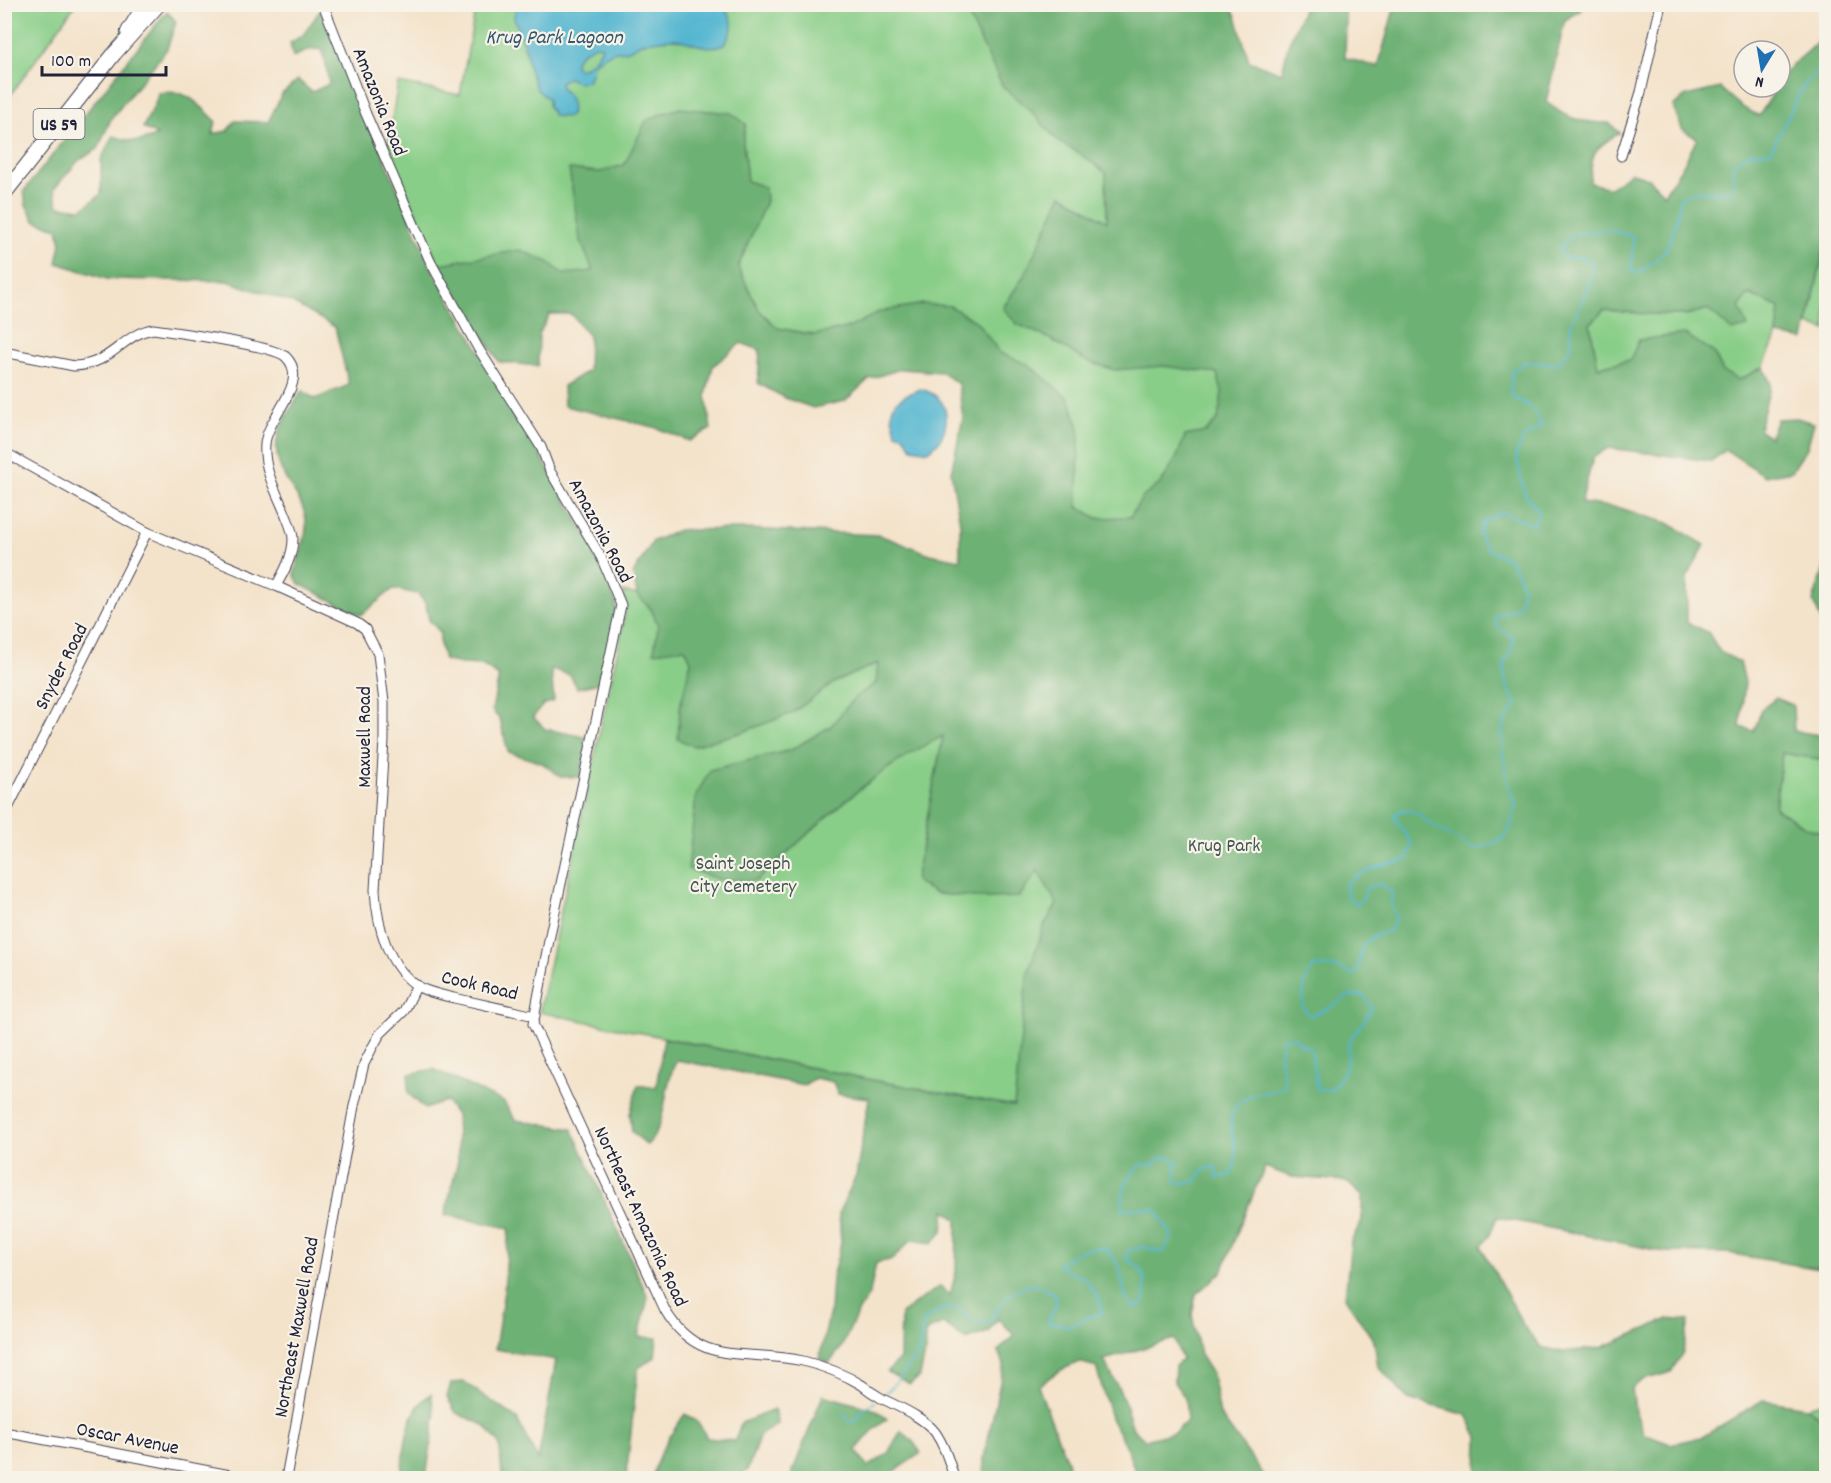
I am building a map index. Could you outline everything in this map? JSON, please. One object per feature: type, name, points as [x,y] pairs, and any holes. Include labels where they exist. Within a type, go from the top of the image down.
[{"type":"main road","name":"US 59","points":[[114,54],[145,4]]},
{"type":"main road","name":"US 59","points":[[4,194],[114,54],[159,4]]},
{"type":"street","name":"Amazonia Road","points":[[323,4],[366,114],[430,261],[478,348],[541,447],[550,471],[601,557],[621,605],[533,1024],[571,1109]]},
{"type":"street","points":[[1621,156],[1641,92],[1662,4]]},
{"type":"street","points":[[4,352],[74,366],[86,365],[104,359],[142,331],[153,329],[258,347],[284,355],[290,362],[294,377],[290,390],[270,425],[265,443],[267,469],[293,538],[289,559],[276,586]]},
{"type":"street","name":"Maxwell Road","points":[[4,452],[147,532],[276,586],[357,623],[365,629],[378,654],[384,702],[384,740],[375,890],[377,915],[389,952],[405,974],[417,985]]},
{"type":"street","name":"Snyder Road","points":[[4,816],[147,532]]},
{"type":"street","name":"Cook Road","points":[[417,985],[439,994],[535,1016]]},
{"type":"street","name":"Northeast Maxwell Road","points":[[286,1479],[354,1106],[364,1064],[380,1034],[404,1011],[417,985]]},
{"type":"street","name":"Northeast Amazonia Road","points":[[571,1109],[674,1325],[702,1347],[734,1354],[801,1361],[826,1369],[861,1385],[924,1422],[935,1432],[946,1454],[954,1479]]},
{"type":"street","name":"Oscar Avenue","points":[[4,1432],[246,1479]]},
{"type":"green space","name":"Krug Park","points":[[1078,4],[1479,692],[1826,1257],[877,1081],[539,1012],[625,616],[626,604],[623,592],[957,661],[1012,372],[439,264],[387,147],[398,83],[460,95],[476,5]]},
{"type":"green space","points":[[4,5],[75,5],[5,103]]},
{"type":"green space","name":"Saint Joseph City Cemetery","points":[[963,5],[1230,5],[1236,16],[1249,61],[1282,73],[1288,45],[1305,5],[1343,5],[1346,21],[1345,58],[1378,67],[1394,9],[1392,5],[1582,5],[1581,10],[1565,20],[1546,102],[1575,119],[1609,123],[1620,133],[1604,143],[1595,153],[1591,165],[1590,183],[1610,188],[1631,172],[1648,178],[1664,194],[1697,139],[1682,129],[1673,106],[1686,96],[1720,88],[1742,107],[1759,116],[1770,99],[1792,99],[1792,65],[1817,42],[1826,14],[1826,239],[1804,340],[1777,335],[1780,308],[1749,294],[1739,307],[1748,327],[1732,331],[1708,309],[1686,315],[1604,310],[1590,324],[1598,367],[1630,360],[1639,340],[1685,334],[1714,353],[1723,372],[1739,380],[1763,367],[1771,384],[1759,429],[1770,437],[1777,419],[1797,418],[1814,423],[1807,448],[1792,471],[1765,476],[1726,450],[1711,461],[1608,448],[1593,458],[1581,503],[1620,508],[1668,523],[1705,545],[1687,578],[1687,623],[1708,632],[1720,652],[1740,662],[1745,682],[1740,727],[1754,731],[1762,709],[1776,698],[1793,705],[1794,731],[1826,736],[1826,760],[1782,753],[1775,808],[1807,828],[1826,833],[1826,1270],[1727,1253],[1665,1252],[1497,1217],[1490,1235],[1481,1247],[1525,1328],[1541,1347],[1563,1352],[1601,1348],[1668,1319],[1689,1321],[1683,1352],[1671,1372],[1643,1380],[1632,1388],[1635,1410],[1644,1434],[1670,1444],[1702,1437],[1763,1400],[1806,1407],[1826,1421],[1815,1478],[1477,1478],[1478,1437],[1467,1415],[1408,1399],[1378,1366],[1374,1341],[1345,1298],[1351,1242],[1362,1220],[1362,1196],[1346,1181],[1291,1177],[1265,1167],[1222,1272],[1196,1294],[1192,1315],[1200,1355],[1212,1374],[1220,1415],[1266,1478],[1138,1478],[1127,1449],[1111,1418],[1096,1367],[1079,1362],[1059,1371],[1038,1386],[1068,1464],[1062,1478],[983,1478],[984,1458],[1004,1364],[998,1351],[1015,1335],[998,1319],[988,1332],[966,1340],[943,1324],[926,1331],[926,1350],[920,1376],[910,1384],[887,1372],[900,1359],[901,1314],[940,1286],[950,1295],[956,1272],[957,1220],[945,1210],[943,1231],[932,1243],[911,1240],[893,1259],[876,1263],[870,1293],[841,1348],[829,1363],[819,1359],[830,1312],[832,1278],[841,1243],[839,1212],[856,1176],[869,1098],[838,1094],[833,1082],[815,1078],[804,1085],[677,1060],[669,1081],[659,1126],[654,1136],[647,1145],[632,1132],[630,1114],[638,1085],[656,1088],[664,1038],[1014,1106],[1027,976],[1044,926],[1057,904],[1038,871],[1019,897],[988,898],[936,894],[915,881],[943,736],[917,750],[868,783],[756,881],[721,880],[688,869],[696,796],[710,770],[791,750],[831,726],[855,697],[876,683],[878,663],[835,682],[792,713],[743,732],[693,746],[678,739],[680,707],[691,661],[685,648],[654,652],[658,625],[651,609],[637,595],[633,574],[653,541],[679,530],[746,529],[879,535],[930,554],[960,560],[960,523],[951,472],[963,418],[958,384],[942,372],[901,369],[869,379],[845,401],[813,408],[785,398],[758,383],[760,350],[741,343],[713,366],[706,395],[711,429],[689,441],[654,427],[564,406],[563,386],[588,371],[589,336],[571,314],[550,314],[539,334],[538,366],[499,362],[439,264],[520,250],[548,262],[563,274],[593,271],[580,239],[569,169],[600,172],[624,165],[646,121],[661,114],[680,108],[731,113],[746,124],[743,141],[747,181],[765,187],[766,201],[738,267],[759,310],[778,328],[814,335],[851,327],[881,311],[923,304],[950,306],[977,322],[1000,353],[1029,365],[1069,399],[1079,428],[1078,507],[1097,518],[1130,517],[1142,498],[1162,482],[1177,457],[1185,436],[1206,432],[1218,419],[1222,392],[1217,373],[1163,366],[1115,370],[1086,361],[1052,340],[1017,324],[1003,308],[1025,274],[1062,194],[1107,222],[1106,173],[1079,153],[1059,142],[1030,110],[1003,87]],"holes":[[[1174,1339],[1182,1360],[1175,1366],[1174,1382],[1185,1398],[1187,1421],[1175,1432],[1145,1440],[1133,1429],[1122,1395],[1104,1360]]]},
{"type":"green space","points":[[321,9],[430,265],[595,550],[616,603],[616,621],[604,682],[577,688],[570,675],[551,669],[554,701],[543,705],[533,717],[545,729],[586,737],[586,753],[581,777],[561,777],[542,763],[508,752],[500,720],[492,710],[499,676],[482,665],[444,660],[440,645],[440,632],[429,620],[426,604],[418,594],[393,589],[361,615],[299,584],[294,574],[304,543],[306,518],[301,503],[280,466],[277,444],[283,423],[302,391],[315,399],[349,385],[335,327],[291,302],[227,281],[107,279],[57,263],[61,244],[58,228],[35,221],[26,205],[24,191],[167,11],[176,22],[167,49],[111,119],[98,149],[79,160],[54,189],[58,206],[82,209],[101,194],[101,160],[113,136],[135,141],[157,135],[143,128],[156,103],[158,93],[177,93],[191,98],[216,121],[213,134],[227,131],[235,121],[268,122],[282,94],[298,80],[312,92],[329,84],[321,49],[309,50],[293,57],[290,43],[303,35]]},
{"type":"green space","points":[[1826,239],[1826,330],[1808,325]]},
{"type":"green space","points":[[1749,293],[1780,308],[1777,335],[1763,367],[1739,380],[1723,372],[1714,353],[1631,360],[1598,367],[1590,324],[1604,310],[1686,315],[1709,309],[1739,307]]},
{"type":"green space","points":[[1826,563],[1826,649],[1821,620],[1813,601]]},
{"type":"green space","points":[[1782,753],[1826,760],[1826,833],[1807,828],[1775,809]]},
{"type":"green space","points":[[433,1069],[504,1102],[515,1120],[572,1129],[648,1297],[639,1337],[657,1338],[655,1357],[638,1368],[626,1478],[497,1478],[502,1474],[499,1443],[484,1425],[456,1413],[447,1397],[451,1383],[464,1382],[517,1419],[538,1460],[556,1360],[495,1349],[504,1291],[509,1228],[445,1215],[458,1161],[456,1115],[446,1101],[425,1109],[408,1093],[409,1074]]},
{"type":"green space","points":[[431,1394],[435,1416],[426,1478],[397,1478],[401,1475],[408,1430],[416,1409]]},
{"type":"green space","points":[[823,1395],[876,1410],[887,1419],[874,1429],[856,1450],[868,1467],[888,1453],[901,1431],[912,1440],[921,1453],[884,1478],[790,1478]]},
{"type":"green space","points":[[1826,1402],[1826,1421],[1806,1407]]},
{"type":"green space","points":[[774,1410],[778,1424],[760,1435],[747,1471],[730,1478],[653,1478],[661,1453],[685,1414],[698,1422],[707,1438],[735,1441],[741,1423]]},
{"type":"green space","points":[[1826,1421],[1826,1478],[1815,1478]]},
{"type":"green space","points":[[301,1470],[331,1478],[298,1478]]},
{"type":"water","name":"Krug Park Lagoon","points":[[516,5],[722,5],[731,19],[732,28],[725,44],[719,46],[712,47],[668,39],[645,42],[622,52],[616,51],[594,63],[590,77],[586,81],[579,82],[568,78],[563,80],[560,84],[570,101],[571,115],[554,116],[548,106],[548,99],[537,90],[529,69],[526,51],[514,18]],"holes":[[[597,45],[602,46],[590,63],[580,69],[576,67],[575,60],[582,53]]]},
{"type":"water","points":[[921,389],[929,392],[941,402],[946,415],[941,438],[928,451],[912,448],[904,436],[896,433],[892,417],[892,409],[896,402]]},
{"type":"waterway","points":[[886,1393],[918,1355],[924,1321],[938,1311],[955,1308],[973,1323],[990,1322],[1009,1296],[1030,1285],[1056,1294],[1056,1306],[1048,1322],[1068,1326],[1103,1312],[1099,1299],[1085,1278],[1070,1273],[1058,1265],[1081,1251],[1093,1248],[1107,1249],[1119,1267],[1126,1298],[1132,1307],[1143,1304],[1144,1277],[1138,1267],[1126,1259],[1129,1250],[1145,1247],[1163,1253],[1172,1236],[1156,1210],[1136,1208],[1123,1210],[1124,1190],[1136,1169],[1141,1164],[1154,1165],[1158,1159],[1166,1157],[1177,1161],[1175,1180],[1180,1183],[1194,1182],[1204,1170],[1215,1166],[1217,1178],[1230,1175],[1236,1155],[1231,1120],[1233,1112],[1243,1100],[1285,1086],[1280,1058],[1282,1039],[1294,1037],[1302,1045],[1311,1048],[1317,1089],[1330,1090],[1341,1077],[1346,1066],[1351,1038],[1372,1007],[1363,995],[1347,996],[1331,1007],[1311,1016],[1303,1008],[1306,981],[1314,967],[1334,967],[1353,975],[1358,968],[1364,944],[1374,936],[1390,930],[1396,918],[1391,905],[1392,893],[1381,884],[1367,887],[1363,899],[1357,904],[1347,897],[1346,884],[1367,871],[1407,860],[1412,844],[1394,816],[1401,810],[1416,812],[1431,825],[1474,849],[1500,840],[1512,823],[1516,804],[1505,768],[1502,730],[1516,704],[1504,676],[1505,662],[1514,638],[1496,626],[1495,616],[1519,607],[1523,586],[1510,559],[1488,550],[1479,535],[1483,522],[1501,512],[1534,525],[1539,511],[1525,495],[1516,456],[1524,437],[1542,426],[1531,407],[1511,396],[1512,371],[1525,362],[1559,364],[1571,347],[1571,323],[1592,276],[1592,261],[1579,257],[1564,258],[1560,247],[1573,234],[1610,230],[1634,237],[1631,271],[1640,273],[1666,249],[1681,196],[1698,191],[1728,193],[1735,183],[1733,164],[1751,152],[1770,152],[1805,83],[1826,66]]},
{"type":"waterway","points":[[843,1413],[850,1422],[860,1417],[861,1410],[875,1402]]}]
